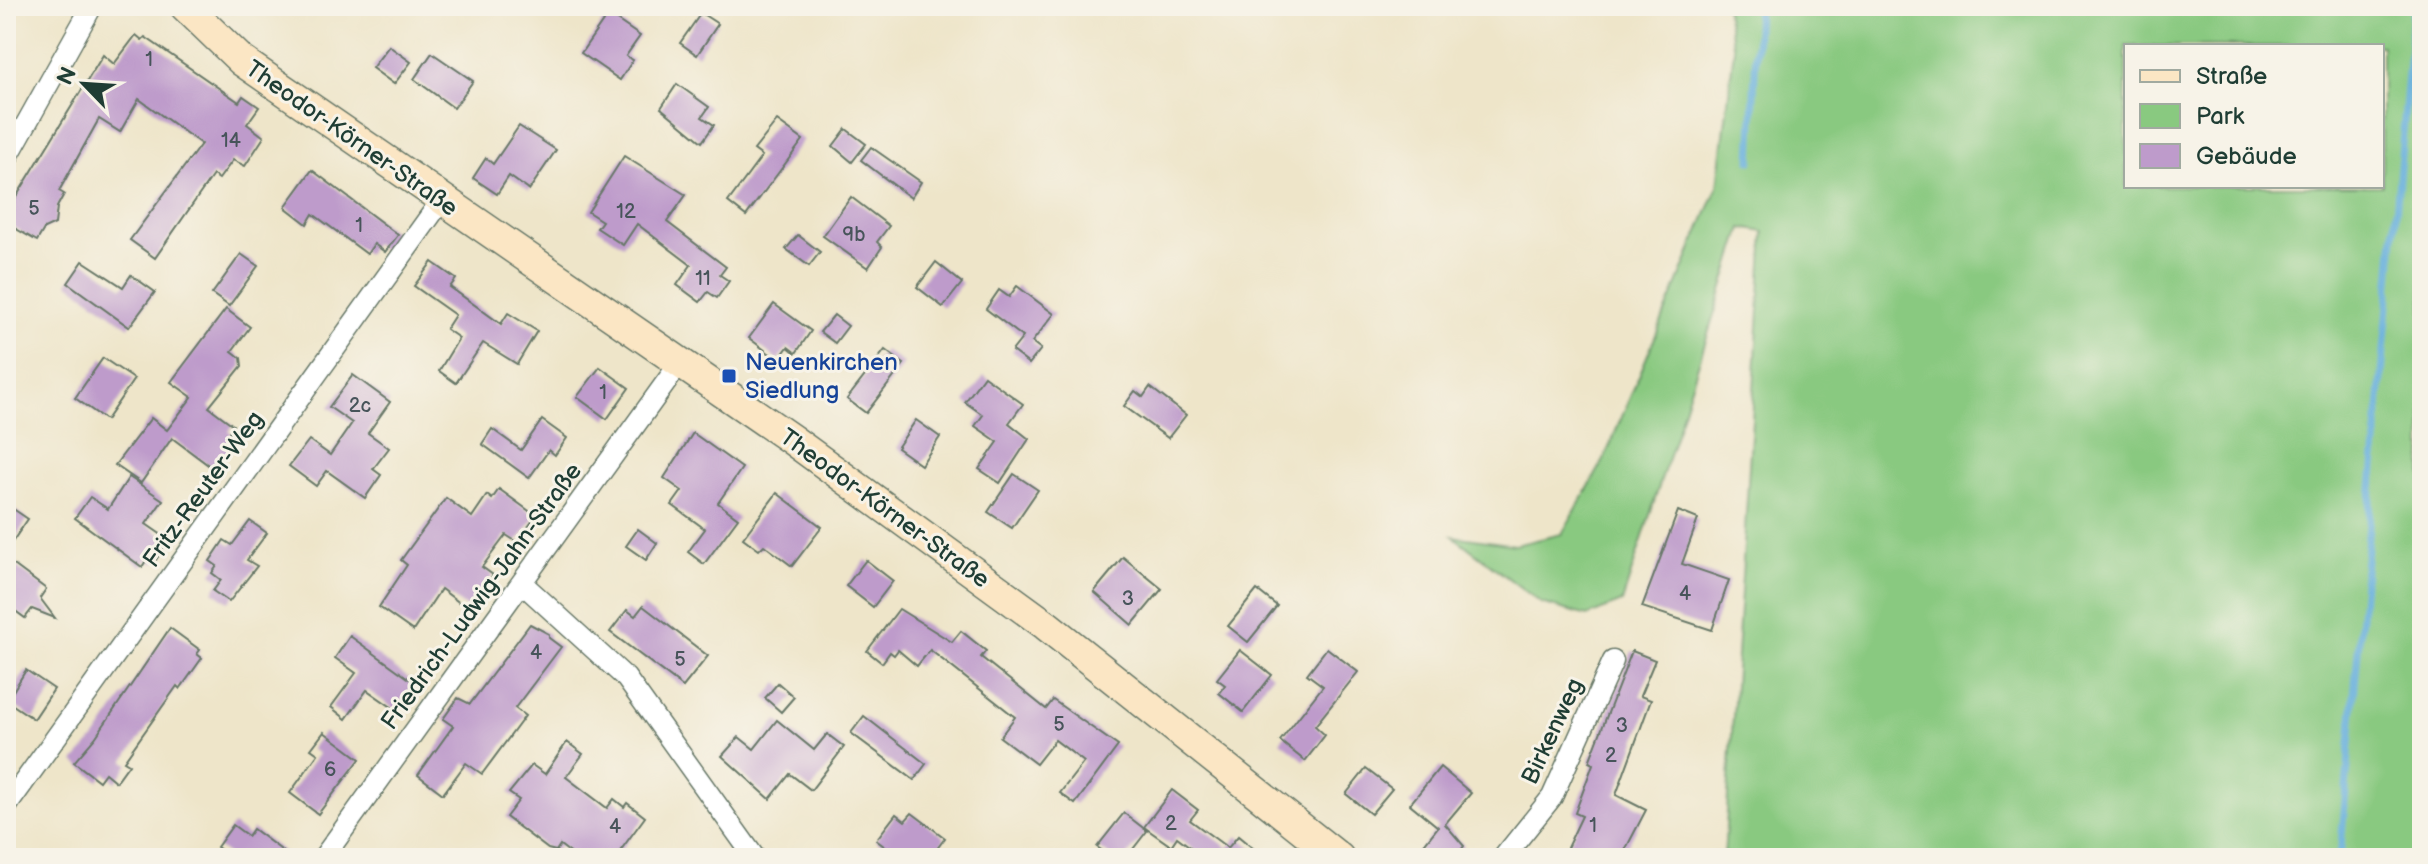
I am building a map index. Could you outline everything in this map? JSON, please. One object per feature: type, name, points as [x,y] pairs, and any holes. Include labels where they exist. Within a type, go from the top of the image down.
[{"type":"street","points":[[6,160],[92,6]]},
{"type":"street","name":"Theodor-Körner-Straße","points":[[185,6],[242,61],[441,201],[791,439],[1046,625],[1339,858]]},
{"type":"street","name":"Fritz-Reuter-Weg","points":[[6,807],[441,201]]},
{"type":"street","name":"Friedrich-Ludwig-Jahn-Straße","points":[[323,858],[680,363]]},
{"type":"street","points":[[523,584],[626,678],[755,858]]},
{"type":"street","name":"Birkenweg","points":[[1503,858],[1552,797],[1613,661]]},
{"type":"green space","points":[[1725,6],[2422,6],[2422,858],[1724,858],[1764,232],[1742,228],[1622,602],[1587,616],[1541,603],[1453,536],[1515,545],[1562,534],[1603,462],[1718,186],[1734,49]]},
{"type":"building","points":[[701,13],[718,24],[697,55],[680,43]]},
{"type":"building","points":[[608,14],[640,36],[626,56],[633,60],[620,80],[581,53]]},
{"type":"building","points":[[136,35],[142,40],[145,37],[239,102],[243,96],[259,107],[247,124],[264,137],[245,166],[233,160],[219,179],[213,175],[155,258],[130,240],[201,144],[139,99],[120,132],[99,119],[59,191],[64,194],[57,207],[55,224],[44,229],[37,241],[6,223],[15,199],[103,55],[114,64]]},
{"type":"building","points":[[389,46],[411,62],[394,84],[372,68]]},
{"type":"building","points":[[432,53],[473,81],[454,108],[414,79]]},
{"type":"building","points":[[677,84],[709,107],[702,117],[714,125],[702,142],[661,108]]},
{"type":"building","points":[[777,121],[803,140],[746,216],[728,202],[762,156],[754,150]]},
{"type":"building","points":[[519,126],[556,150],[529,190],[509,176],[497,194],[473,178],[486,158],[493,164]]},
{"type":"building","points":[[846,129],[866,144],[852,162],[833,146]]},
{"type":"building","points":[[871,147],[921,182],[911,198],[861,160]]},
{"type":"building","points":[[624,156],[686,195],[667,222],[726,267],[720,275],[729,281],[717,298],[708,292],[700,302],[677,285],[691,265],[637,224],[623,245],[597,228],[602,221],[588,212]]},
{"type":"building","points":[[312,170],[398,235],[385,252],[374,244],[367,254],[313,214],[307,224],[285,207]]},
{"type":"building","points":[[851,197],[889,226],[877,242],[882,247],[868,268],[823,236]]},
{"type":"building","points":[[798,235],[820,252],[809,266],[786,249]]},
{"type":"building","points":[[241,254],[258,266],[229,306],[212,294]]},
{"type":"building","points":[[83,261],[123,287],[131,275],[155,292],[129,327],[68,283]]},
{"type":"building","points":[[432,262],[456,279],[450,287],[501,324],[508,313],[537,331],[517,364],[483,343],[456,383],[439,371],[459,338],[446,329],[455,315],[414,286]]},
{"type":"building","points":[[936,262],[962,283],[943,307],[917,287]]},
{"type":"building","points":[[1017,286],[1054,314],[1032,342],[1041,349],[1029,364],[1012,351],[1023,337],[986,309],[999,290],[1009,297]]},
{"type":"building","points":[[774,304],[811,331],[796,353],[788,347],[778,360],[749,338]]},
{"type":"building","points":[[226,309],[250,327],[232,351],[241,358],[242,366],[209,407],[233,425],[229,432],[238,439],[215,470],[172,438],[141,483],[115,465],[151,418],[167,430],[192,397],[171,382]]},
{"type":"building","points":[[834,315],[848,326],[835,343],[820,332]]},
{"type":"building","points":[[885,350],[904,364],[866,413],[847,399]]},
{"type":"building","points":[[103,358],[134,379],[106,420],[75,398]]},
{"type":"building","points":[[600,367],[629,388],[607,419],[577,397]]},
{"type":"building","points":[[353,375],[390,402],[368,433],[389,448],[373,469],[381,475],[365,498],[327,471],[316,486],[289,466],[309,440],[330,455],[352,423],[329,407]]},
{"type":"building","points":[[984,376],[1023,404],[1009,423],[1029,439],[1000,483],[979,469],[998,442],[975,426],[983,415],[965,402]]},
{"type":"building","points":[[1150,387],[1186,415],[1168,438],[1124,406],[1135,391],[1143,397]]},
{"type":"building","points":[[542,420],[567,438],[555,455],[549,450],[529,478],[482,444],[492,429],[521,450]]},
{"type":"building","points":[[916,420],[940,437],[921,465],[897,448]]},
{"type":"building","points":[[693,433],[742,468],[718,503],[738,518],[704,564],[688,552],[705,529],[672,505],[682,491],[664,478]]},
{"type":"building","points":[[1014,474],[1038,490],[1012,528],[988,512]]},
{"type":"building","points":[[129,477],[163,500],[146,524],[169,540],[154,563],[147,559],[142,567],[75,518],[90,497],[108,509]]},
{"type":"building","points":[[499,489],[536,516],[517,542],[506,535],[482,567],[493,575],[468,609],[441,589],[413,631],[379,607],[407,565],[401,560],[446,498],[472,517],[487,495],[492,499]]},
{"type":"building","points":[[777,493],[822,527],[792,566],[764,545],[759,550],[743,538]]},
{"type":"building","points":[[6,504],[28,519],[6,551]]},
{"type":"building","points":[[1678,511],[1698,519],[1682,564],[1729,580],[1712,630],[1642,607]]},
{"type":"building","points":[[250,521],[267,533],[247,560],[257,566],[229,602],[213,591],[221,580],[212,573],[217,566],[210,561],[224,540],[232,545]]},
{"type":"building","points":[[638,529],[657,543],[646,560],[626,546]]},
{"type":"building","points":[[1123,557],[1162,589],[1132,625],[1094,592]]},
{"type":"building","points":[[6,559],[46,589],[40,598],[55,618],[32,609],[25,618],[6,604]]},
{"type":"building","points":[[866,560],[893,581],[873,607],[846,586]]},
{"type":"building","points":[[1257,590],[1277,606],[1248,642],[1228,626]]},
{"type":"building","points":[[643,606],[708,656],[683,687],[610,632],[627,610],[635,616]]},
{"type":"building","points":[[899,609],[952,642],[961,631],[986,651],[981,657],[1046,709],[1053,700],[1118,746],[1075,804],[1060,793],[1084,762],[1055,740],[1036,764],[1000,737],[1015,717],[930,650],[917,666],[898,650],[894,655],[890,652],[882,663],[867,651]]},
{"type":"building","points":[[530,624],[549,634],[549,638],[561,647],[515,708],[525,716],[482,774],[466,763],[443,794],[418,775],[453,726],[443,719],[458,698],[470,704]]},
{"type":"building","points":[[170,628],[200,650],[197,654],[202,658],[180,689],[177,686],[124,761],[129,764],[116,782],[105,773],[99,781],[74,762],[95,738]]},
{"type":"building","points":[[350,636],[415,683],[396,710],[367,690],[346,719],[331,707],[356,673],[335,658]]},
{"type":"building","points":[[1327,648],[1358,672],[1315,726],[1325,735],[1305,761],[1280,741],[1323,686],[1307,674]]},
{"type":"building","points":[[1240,650],[1272,675],[1243,712],[1219,693],[1225,685],[1217,679]]},
{"type":"building","points":[[1632,651],[1655,660],[1640,696],[1651,700],[1616,795],[1646,810],[1621,858],[1576,858],[1565,852],[1582,816],[1575,813],[1593,764],[1589,762]]},
{"type":"building","points":[[26,670],[54,689],[34,719],[7,701]]},
{"type":"building","points":[[778,683],[794,697],[781,712],[765,698]]},
{"type":"building","points":[[864,716],[926,764],[914,780],[851,733]]},
{"type":"building","points":[[777,720],[814,750],[827,734],[844,747],[811,790],[790,774],[770,799],[722,756],[739,737],[754,749]]},
{"type":"building","points":[[324,732],[360,759],[318,814],[290,793],[318,754],[311,749]]},
{"type":"building","points":[[567,742],[583,754],[566,777],[607,808],[614,799],[624,807],[627,803],[645,817],[615,858],[577,858],[560,845],[556,851],[548,849],[506,817],[519,800],[509,793],[532,765],[545,774]]},
{"type":"building","points":[[1440,767],[1471,793],[1445,824],[1464,846],[1455,858],[1413,858],[1438,827],[1410,804]]},
{"type":"building","points":[[1366,769],[1392,789],[1371,814],[1346,794]]},
{"type":"building","points":[[1172,790],[1198,810],[1190,820],[1228,848],[1238,836],[1265,858],[1205,858],[1177,837],[1171,846],[1144,827]]},
{"type":"building","points":[[912,813],[945,838],[930,858],[900,858],[876,840],[896,814],[905,821]]},
{"type":"building","points":[[1124,813],[1147,831],[1126,858],[1113,858],[1097,847]]},
{"type":"building","points":[[233,825],[248,836],[253,829],[292,858],[232,858],[217,847]]},
{"type":"waterway","points":[[1751,161],[1758,6]]},
{"type":"waterway","points":[[2340,858],[2414,6]]},
{"type":"place","name":"Neuenkirchen Siedlung","points":[[729,376]]}]
